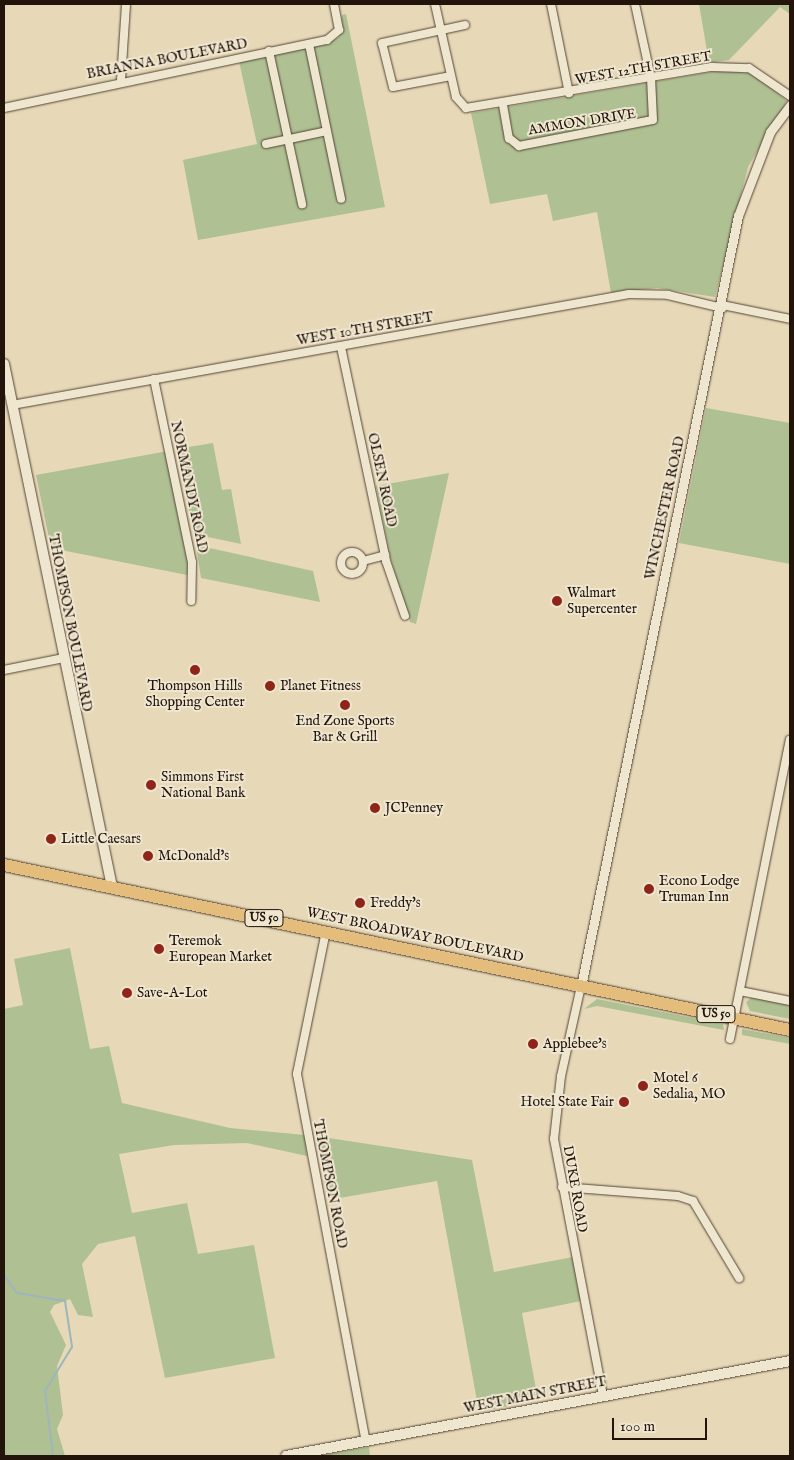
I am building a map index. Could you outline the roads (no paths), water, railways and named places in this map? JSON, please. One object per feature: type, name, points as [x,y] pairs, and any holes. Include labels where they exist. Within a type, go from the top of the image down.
[{"type":"highway","name":"WEST BROADWAY BOULEVARD","points":[[4,865],[326,931],[790,1030]]},
{"type":"main road","name":"THOMPSON BOULEVARD","points":[[4,364],[112,887]]},
{"type":"main road","name":"WEST MAIN STREET","points":[[286,1456],[790,1361]]},
{"type":"street","points":[[121,80],[126,4]]},
{"type":"street","name":"BRIANNA BOULEVARD","points":[[4,108],[121,80],[309,44],[335,36],[339,30],[334,4]]},
{"type":"street","points":[[435,4],[441,30],[451,76],[393,87],[382,43],[441,30],[465,25]]},
{"type":"street","points":[[551,4],[569,93]]},
{"type":"street","points":[[635,4],[650,78]]},
{"type":"street","points":[[309,44],[342,199]]},
{"type":"street","points":[[269,51],[302,204]]},
{"type":"street","name":"WEST 12TH STREET","points":[[451,76],[462,106],[492,107],[650,78],[744,67],[766,76],[790,96]]},
{"type":"street","name":"AMMON DRIVE","points":[[503,105],[508,138],[519,146],[643,126],[656,113],[650,78]]},
{"type":"street","name":"WINCHESTER ROAD","points":[[581,986],[722,306],[738,216],[753,168],[770,132],[790,105]]},
{"type":"street","points":[[266,144],[327,131]]},
{"type":"street","name":"WEST 10TH STREET","points":[[12,405],[628,294],[668,295],[790,319]]},
{"type":"street","name":"OLSEN ROAD","points":[[341,347],[385,555],[405,616]]},
{"type":"street","name":"NORMANDY ROAD","points":[[154,379],[192,562],[191,601]]},
{"type":"street","points":[[363,560],[385,555]]},
{"type":"street","points":[[4,670],[64,658]]},
{"type":"street","points":[[730,1039],[790,740]]},
{"type":"street","name":"THOMPSON ROAD","points":[[326,931],[297,1074],[366,1442]]},
{"type":"street","name":"DUKE ROAD","points":[[581,986],[554,1123],[562,1187],[603,1396]]},
{"type":"street","points":[[740,991],[790,1001]]},
{"type":"street","points":[[562,1187],[678,1196],[693,1201],[739,1278]]},
{"type":"waterway","points":[[4,1275],[17,1293],[65,1301],[72,1347],[45,1391],[53,1456]]},
{"type":"place","name":"Walmart Supercenter","points":[[557,601]]},
{"type":"place","name":"Thompson Hills Shopping Center","points":[[195,670]]},
{"type":"place","name":"Planet Fitness","points":[[270,686]]},
{"type":"place","name":"End Zone Sports Bar & Grill","points":[[345,705]]},
{"type":"place","name":"Simmons First National Bank","points":[[151,785]]},
{"type":"place","name":"JCPenney","points":[[375,808]]},
{"type":"place","name":"Little Caesars","points":[[51,839]]},
{"type":"place","name":"McDonald's","points":[[148,856]]},
{"type":"place","name":"Econo Lodge Truman Inn","points":[[649,889]]},
{"type":"place","name":"Freddy's","points":[[360,903]]},
{"type":"place","name":"Teremok European Market","points":[[159,949]]},
{"type":"place","name":"Save-A-Lot","points":[[127,993]]},
{"type":"place","name":"Applebee's","points":[[533,1044]]},
{"type":"place","name":"Motel 6 Sedalia, MO","points":[[643,1086]]},
{"type":"place","name":"Hotel State Fair","points":[[624,1102]]}]
